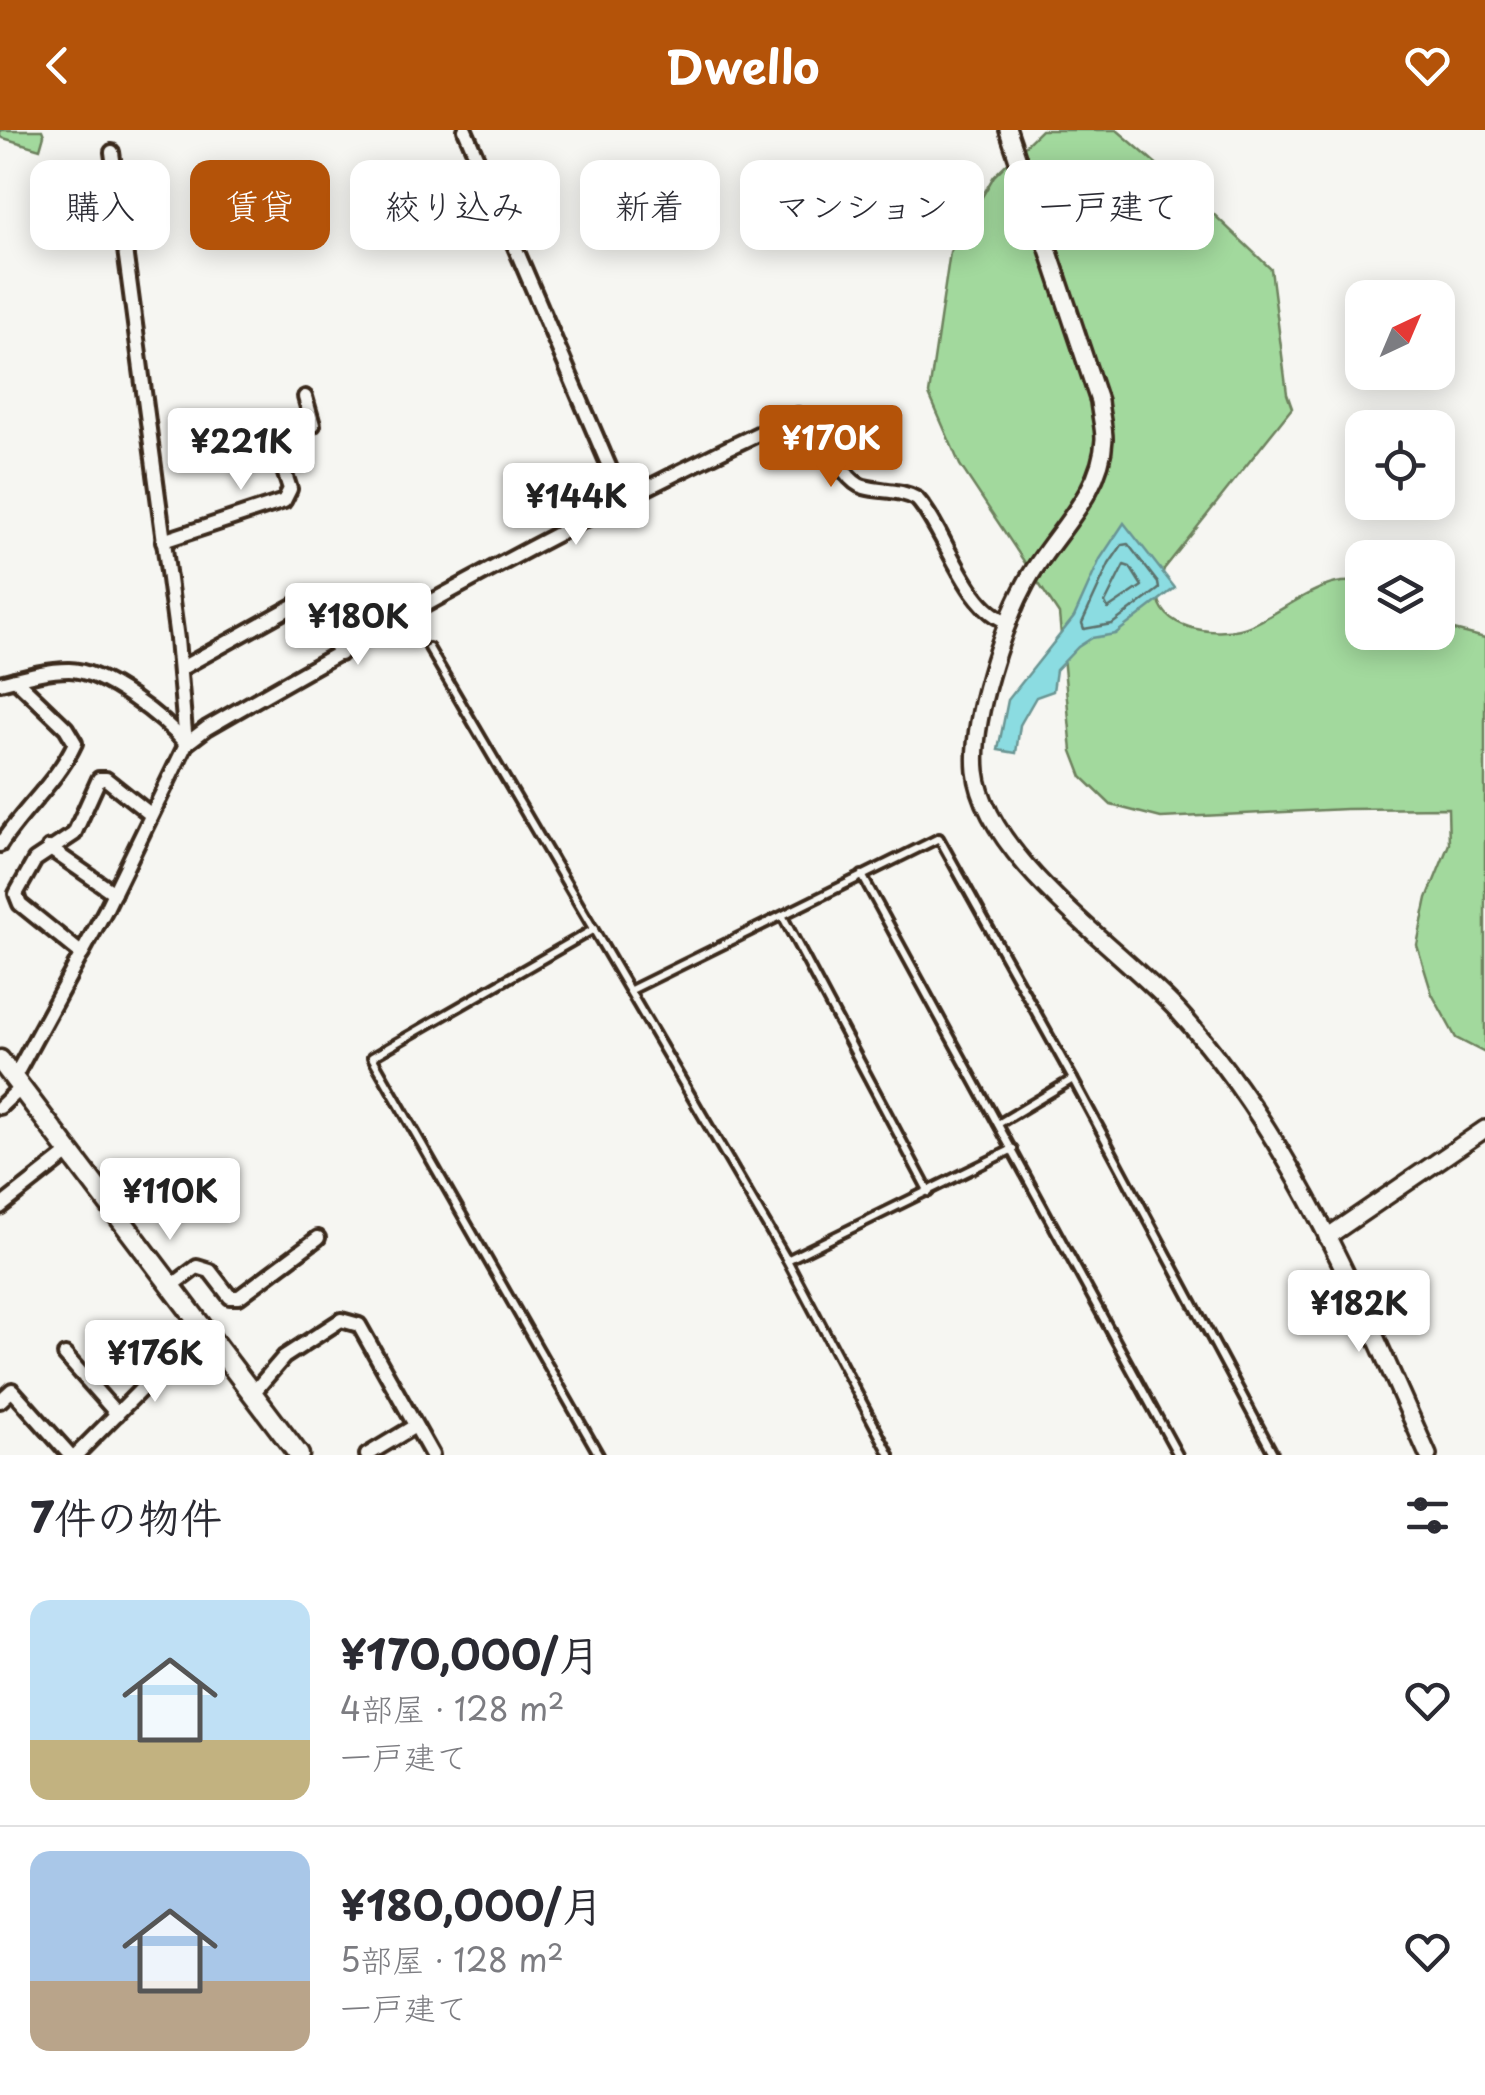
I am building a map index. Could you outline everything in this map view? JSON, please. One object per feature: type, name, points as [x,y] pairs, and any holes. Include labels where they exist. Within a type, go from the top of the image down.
[{"type":"main road","points":[[0,1060],[299,1455]]},
{"type":"street","points":[[465,130],[623,499]]},
{"type":"street","points":[[1008,130],[1099,401],[1104,438],[1098,471],[1091,485],[1042,554],[1010,622],[982,704],[976,738],[976,774],[986,805],[1003,836],[1034,873],[1176,1008],[1230,1072],[1292,1170],[1428,1455]]},
{"type":"street","points":[[112,152],[164,540],[186,744]]},
{"type":"street","points":[[274,439],[313,425],[305,397]]},
{"type":"street","points":[[0,1108],[17,1083],[186,744],[206,728],[623,499],[782,422],[806,416],[818,427],[851,481],[862,487],[908,493],[917,499],[974,592],[995,618],[1010,622]]},
{"type":"street","points":[[164,540],[284,501],[290,489],[267,418]]},
{"type":"street","points":[[180,669],[297,604],[310,602],[340,654]]},
{"type":"street","points":[[7,681],[74,670],[96,677],[167,722],[186,744]]},
{"type":"street","points":[[0,845],[14,822],[65,765],[75,743],[66,728],[7,681]]},
{"type":"street","points":[[82,954],[20,904],[16,894],[35,860],[74,834],[99,779],[106,779],[150,814]]},
{"type":"street","points":[[48,848],[114,893]]},
{"type":"street","points":[[1327,1238],[1485,1128]]},
{"type":"street","points":[[0,1207],[70,1152]]},
{"type":"street","points":[[173,1286],[197,1268],[210,1271],[230,1297],[238,1296],[318,1238]]},
{"type":"street","points":[[253,1392],[284,1357],[342,1320],[360,1325],[432,1455]]},
{"type":"street","points":[[0,1401],[12,1390],[73,1455],[204,1326]]},
{"type":"street","points":[[65,1355],[117,1414]]},
{"type":"street","points":[[367,1455],[415,1426]]},
{"type":"lane","points":[[428,648],[787,1260],[890,1455]]},
{"type":"lane","points":[[630,990],[938,838],[1074,1079],[1274,1455]]},
{"type":"lane","points":[[862,875],[1178,1455]]},
{"type":"lane","points":[[783,917],[929,1192]]},
{"type":"lane","points":[[594,929],[372,1057],[599,1455]]},
{"type":"lane","points":[[998,1124],[1074,1079]]},
{"type":"lane","points":[[787,1260],[1012,1150]]},
{"type":"green space","points":[[0,130],[42,130],[40,149],[0,137]]},
{"type":"green space","points":[[1041,130],[1117,130],[1152,160],[1010,160]]},
{"type":"green space","points":[[1004,166],[1004,250],[1214,250],[1214,215],[1271,269],[1292,408],[1164,569],[1158,592],[1167,614],[1189,627],[1229,631],[1254,624],[1316,590],[1345,582],[1345,650],[1455,650],[1455,630],[1485,638],[1485,1053],[1456,1038],[1432,994],[1417,945],[1427,898],[1449,844],[1448,808],[1161,818],[1111,805],[1082,777],[1072,751],[1059,614],[960,465],[929,394],[950,252],[984,250],[984,193]]},
{"type":"water","points":[[1124,523],[1175,588],[1115,634],[1092,638],[1078,647],[1056,670],[1053,691],[1036,697],[1020,725],[1016,753],[998,750],[1008,700],[1074,617],[1100,559]]}]
